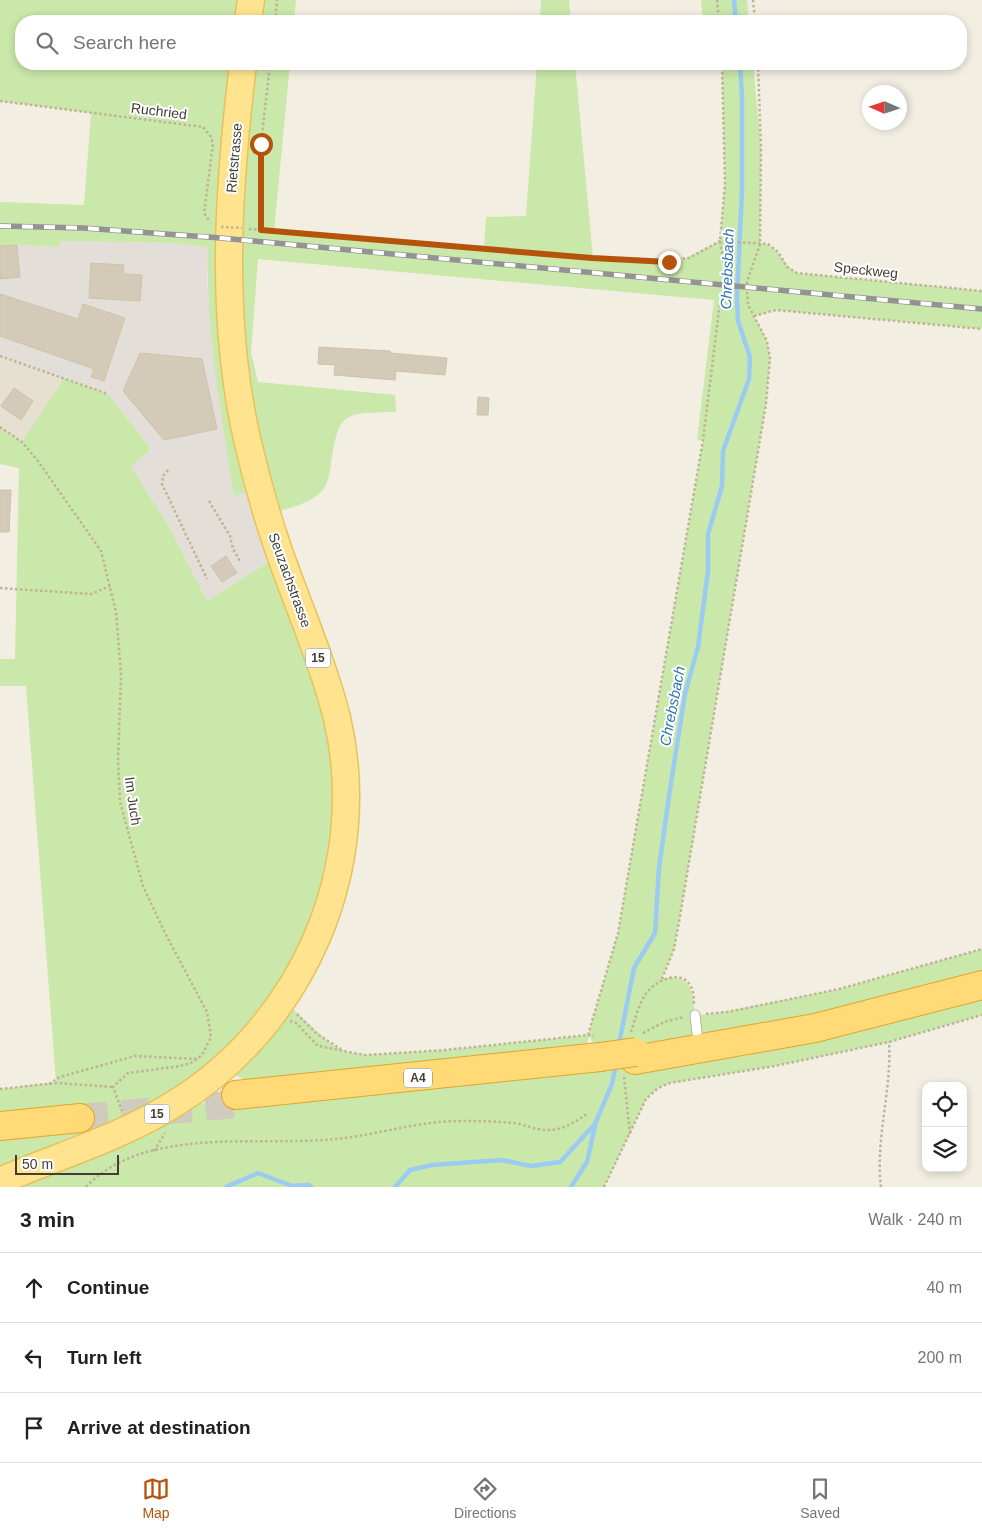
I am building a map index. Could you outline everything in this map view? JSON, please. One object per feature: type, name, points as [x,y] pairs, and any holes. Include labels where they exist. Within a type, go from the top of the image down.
[{"type":"highway","name":"A4","points":[[638,1048],[698,1042],[872,1007],[982,976]]},
{"type":"highway","name":"A4","points":[[237,1100],[600,1061],[638,1048],[815,1028],[982,985]]},
{"type":"highway","points":[[0,1118],[80,1114],[0,1126]]},
{"type":"main road","points":[[249,15],[251,0]]},
{"type":"main road","name":"Rietstrasse","points":[[228,253],[233,161],[242,70]]},
{"type":"main road","name":"Seuzachstrasse","points":[[0,1181],[129,1129],[202,1086],[232,1061],[259,1034],[284,1001],[302,971],[318,938],[332,897],[344,835],[345,780],[343,754],[331,697],[266,515],[247,440],[235,367],[228,253]]},
{"type":"lane","points":[[695,1015],[698,1042]]},
{"type":"path","points":[[276,15],[277,0]]},
{"type":"path","points":[[717,0],[718,15]]},
{"type":"path","points":[[753,0],[754,15]]},
{"type":"path","points":[[269,70],[261,144],[261,230],[658,262],[690,258],[720,241],[760,244]]},
{"type":"path","points":[[284,1001],[332,1045],[347,1052],[365,1055],[445,1050],[588,1035],[618,933],[703,440],[720,302],[725,290],[726,276],[720,241],[725,183],[722,70]]},
{"type":"path","points":[[695,1015],[692,990],[689,984],[675,977],[662,979],[674,949],[679,922],[766,404],[770,358],[767,341],[748,305],[747,282],[760,244],[761,148],[758,70]]},
{"type":"path","name":"Ruchried","points":[[0,101],[203,127],[211,137],[213,144],[204,213],[209,222],[221,226],[242,228]]},
{"type":"path","name":"Speckweg","points":[[760,244],[774,248],[787,266],[797,273],[982,291]]},
{"type":"path","points":[[754,316],[776,310],[982,329]]},
{"type":"path","points":[[0,356],[108,394]]},
{"type":"path","name":"Im Juch","points":[[0,427],[22,442],[38,461],[101,551],[116,612],[121,674],[118,761],[120,802],[143,886],[207,1012],[211,1037],[208,1047],[197,1059]]},
{"type":"path","points":[[168,470],[163,476],[162,484],[207,579]]},
{"type":"path","points":[[209,501],[230,536],[233,549],[242,563]]},
{"type":"path","points":[[0,588],[90,594],[110,586]]},
{"type":"path","points":[[638,1048],[664,1022],[695,1015],[727,1012],[838,989],[982,949]]},
{"type":"path","points":[[604,1187],[642,1105],[650,1093],[658,1088],[670,1083],[804,1060],[889,1042],[982,1015]]},
{"type":"path","points":[[881,1187],[880,1166],[890,1069],[889,1042]]},
{"type":"path","points":[[49,1084],[60,1077],[135,1056],[197,1059]]},
{"type":"path","points":[[0,1089],[49,1084],[113,1087],[128,1073],[180,1066],[197,1059]]},
{"type":"path","points":[[113,1087],[129,1129]]},
{"type":"path","points":[[86,1187],[95,1177],[129,1158],[177,1146],[233,1142],[312,1142],[359,1137],[434,1122],[514,1123],[546,1130],[571,1125],[587,1114]]},
{"type":"shaded area","points":[[60,241],[172,243],[208,247],[207,281],[213,353],[234,495],[259,488],[280,555],[207,601],[169,526],[131,467],[151,449],[108,394],[0,356],[0,246],[59,247]]},
{"type":"shaded area","points":[[38,350],[94,369],[88,386],[32,367]]},
{"type":"shaded area","points":[[0,356],[64,378],[22,442],[0,427]]},
{"type":"green space","points":[[0,0],[296,0],[295,15],[15,15],[15,70],[289,70],[274,231],[484,248],[486,217],[526,216],[537,70],[576,70],[593,258],[658,262],[680,261],[720,241],[725,183],[722,70],[754,70],[761,148],[760,243],[772,247],[787,265],[797,273],[982,291],[982,329],[776,310],[754,316],[767,341],[770,358],[766,404],[679,922],[674,949],[662,979],[679,978],[685,981],[691,992],[695,1015],[712,1014],[839,989],[982,949],[982,1015],[889,1042],[775,1066],[670,1083],[658,1088],[646,1099],[604,1187],[0,1187],[0,1089],[56,1082],[26,686],[0,686],[0,659],[15,659],[19,468],[0,464],[0,427],[22,442],[64,378],[108,394],[151,449],[131,467],[169,526],[207,601],[280,555],[316,651],[344,835],[284,1001],[332,1045],[347,1052],[365,1055],[445,1050],[588,1035],[618,933],[703,441],[697,440],[714,300],[258,259],[251,352],[258,382],[395,395],[396,412],[365,413],[347,418],[337,434],[328,478],[323,490],[304,503],[267,515],[259,488],[234,496],[212,341],[209,309],[208,247],[172,243],[61,241],[59,247],[0,246],[0,202],[84,205],[91,113],[0,101]],"holes":[[[589,1035],[600,1057],[236,1095],[158,1114],[232,1061],[237,1076],[245,1080],[407,1071],[586,1050]]]},
{"type":"green space","points":[[541,0],[569,0],[570,15],[540,15]]},
{"type":"green space","points":[[701,0],[747,0],[748,15],[702,15]]},
{"type":"building","points":[[17,245],[20,277],[0,279],[0,246]]},
{"type":"building","points":[[91,263],[124,265],[123,274],[142,275],[140,301],[89,298]]},
{"type":"building","points":[[0,294],[78,319],[83,304],[125,318],[104,381],[91,377],[94,369],[0,336]]},
{"type":"building","points":[[319,347],[390,351],[390,353],[447,358],[445,375],[396,371],[395,380],[334,375],[335,365],[318,364]]},
{"type":"building","points":[[140,353],[202,359],[217,429],[164,440],[123,391]]},
{"type":"building","points":[[14,388],[33,401],[21,420],[1,406]]},
{"type":"building","points":[[478,397],[489,398],[488,415],[477,415]]},
{"type":"building","points":[[0,490],[11,490],[9,532],[0,532]]},
{"type":"building","points":[[226,556],[237,573],[222,582],[211,566]]},
{"type":"waterway","name":"Chrebsbach","points":[[734,0],[735,15]]},
{"type":"waterway","name":"Chrebsbach","points":[[619,1044],[634,968],[655,933],[659,868],[669,796],[685,694],[698,647],[708,571],[708,534],[722,486],[723,451],[749,379],[750,357],[738,321],[737,296],[742,191],[740,70]]},
{"type":"waterway","name":"Chrebsbach","points":[[395,1187],[410,1170],[432,1165],[502,1160],[531,1166],[560,1162],[595,1124],[612,1084],[616,1064]]},
{"type":"waterway","points":[[571,1187],[587,1162],[595,1126]]},
{"type":"waterway","name":"Chrebsbach","points":[[226,1187],[258,1173],[292,1186],[309,1185],[311,1187]]},
{"type":"tunnel","points":[[80,1118],[237,1104]]},
{"type":"railway","points":[[0,226],[83,228],[221,238],[982,309]]},
{"type":"route","points":[[261,144],[261,230],[592,258],[669,262]]}]
